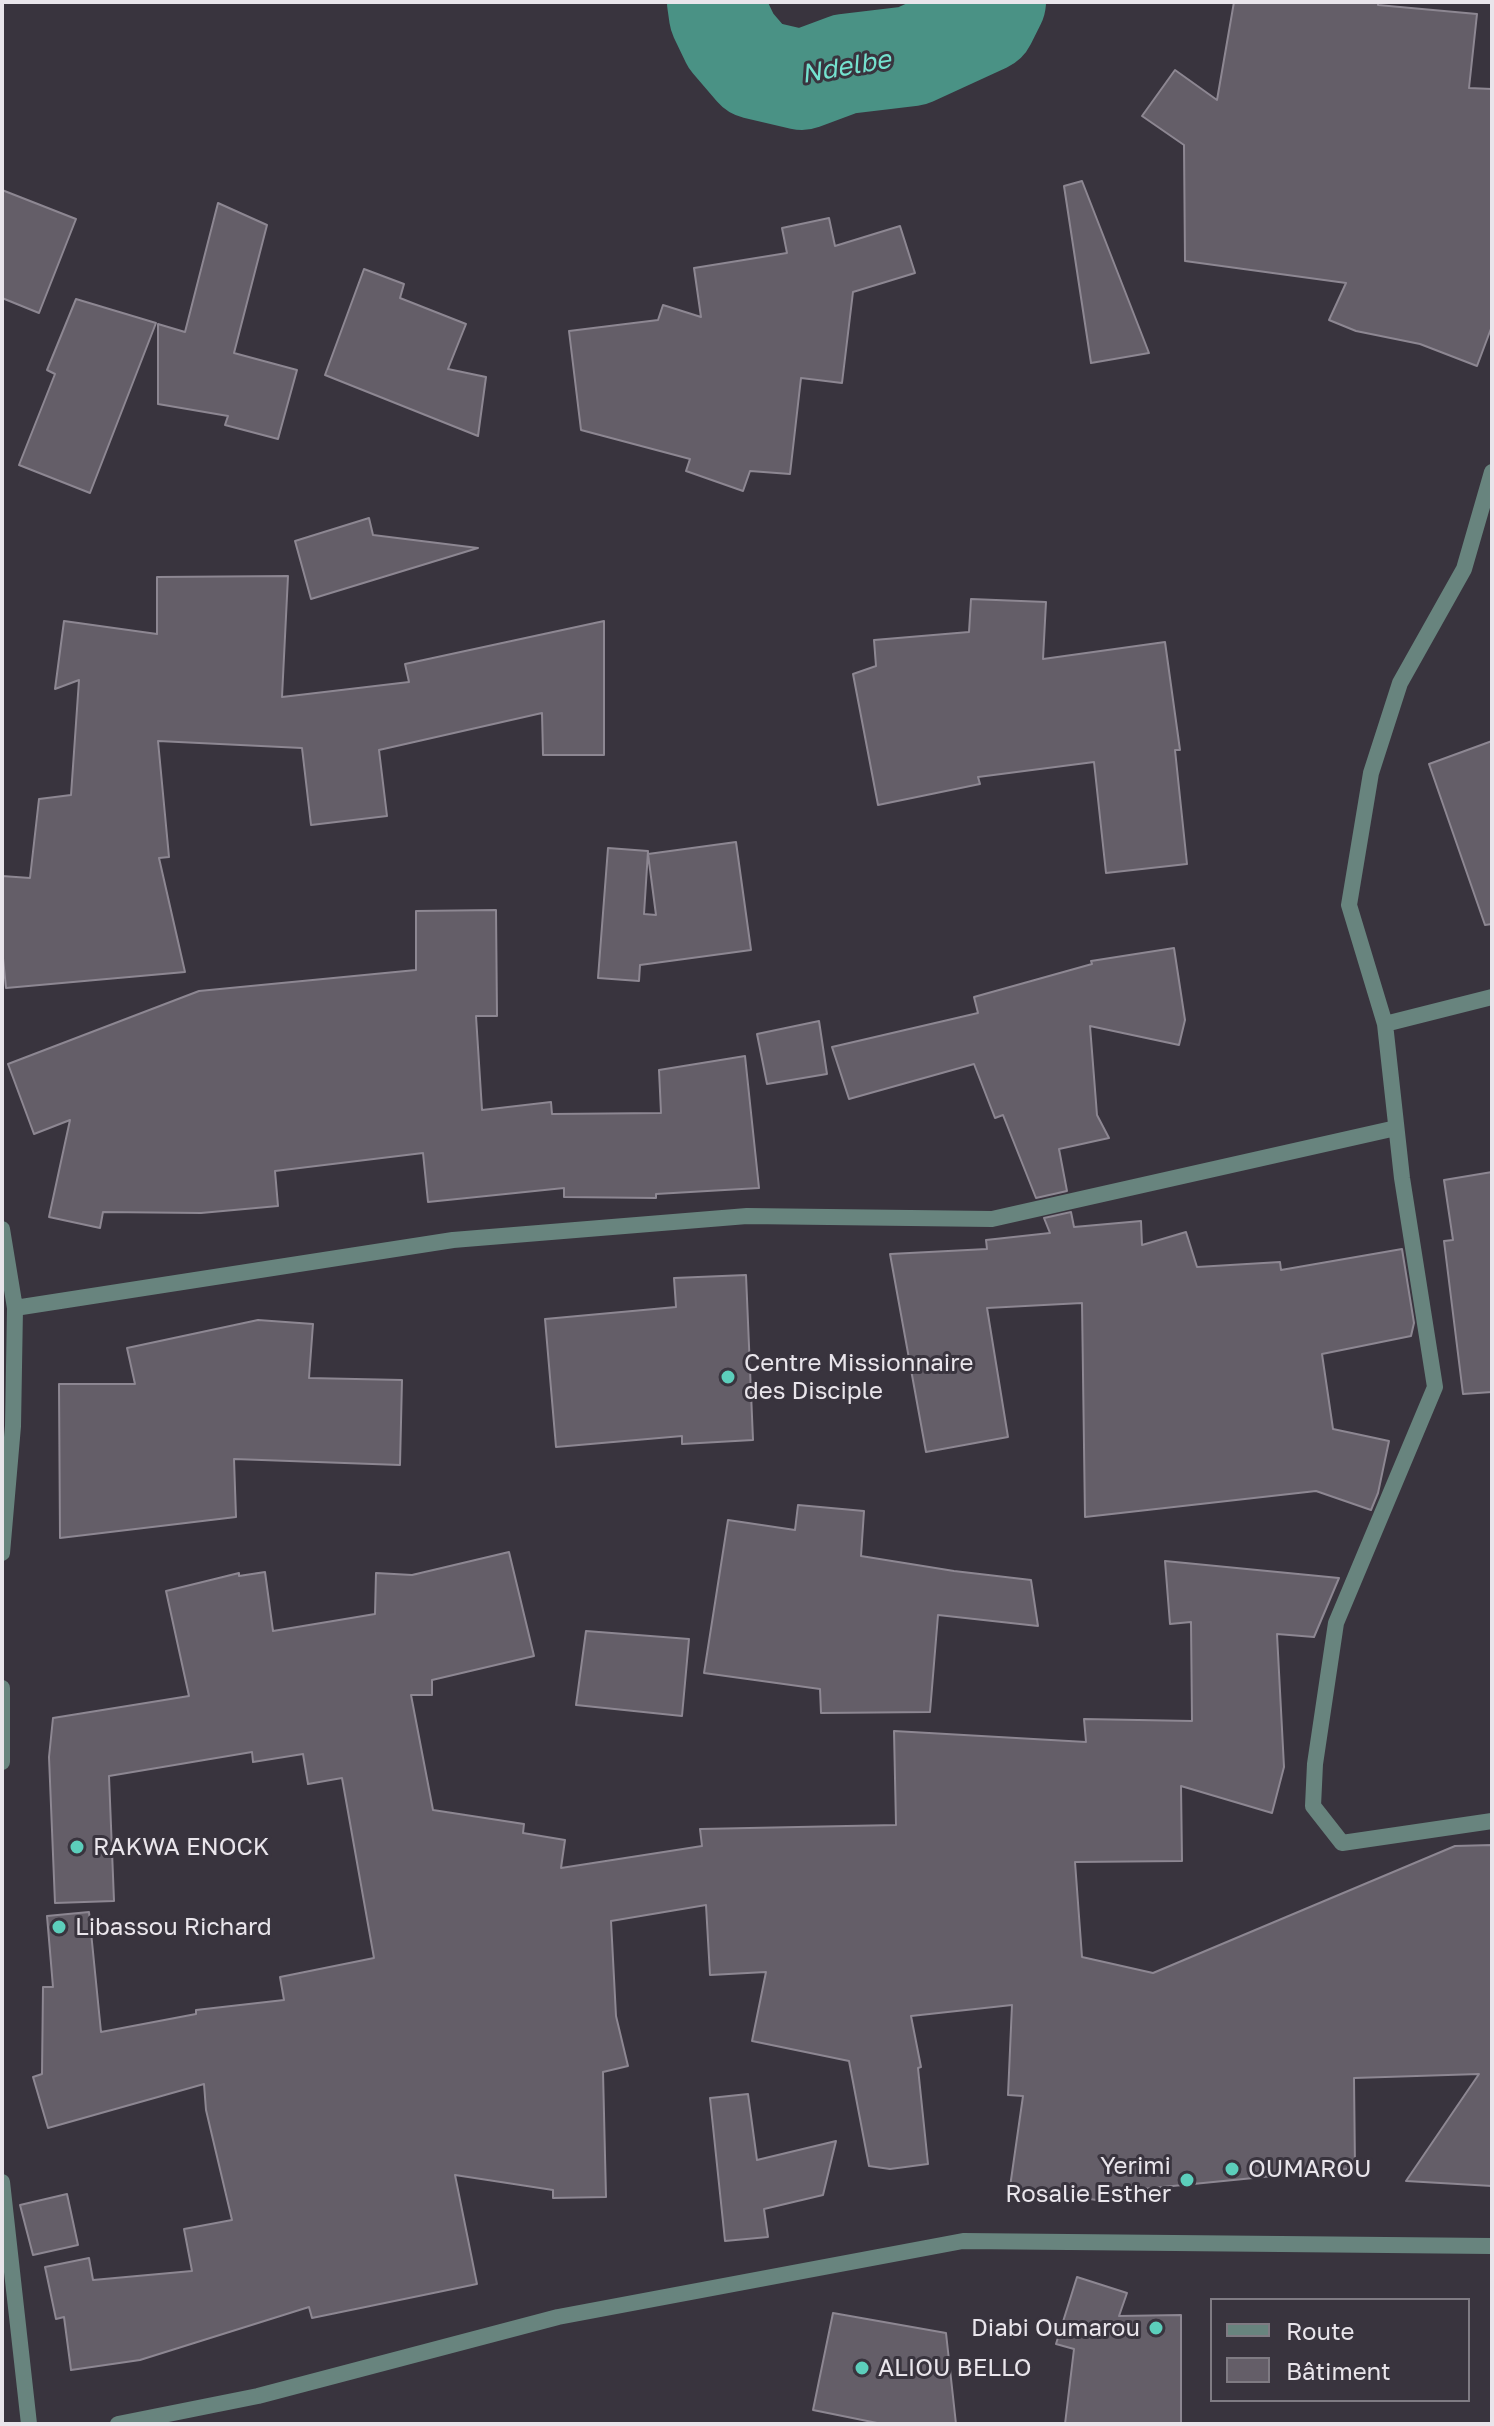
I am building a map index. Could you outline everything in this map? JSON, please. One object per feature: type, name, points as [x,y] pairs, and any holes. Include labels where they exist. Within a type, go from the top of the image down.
[{"type":"street","points":[[1492,472],[1464,569],[1400,683],[1371,773],[1349,905],[1385,1024],[1396,1128],[1435,1387],[1336,1623],[1315,1764],[1313,1806],[1342,1843],[1492,1821]]},
{"type":"street","points":[[1385,1024],[1492,997]]},
{"type":"street","points":[[15,1308],[453,1240],[747,1216],[992,1219],[1396,1128]]},
{"type":"street","points":[[2,1229],[15,1308],[13,1426],[2,1553]]},
{"type":"street","points":[[2,1688],[2,1762]]},
{"type":"street","points":[[2,2182],[29,2424]]},
{"type":"street","points":[[118,2424],[258,2396],[558,2317],[963,2241],[1492,2246]]},
{"type":"building","points":[[1234,2],[1378,2],[1378,5],[1477,14],[1469,88],[1492,89],[1492,326],[1477,366],[1420,344],[1356,331],[1329,320],[1346,283],[1185,261],[1184,145],[1142,116],[1175,70],[1217,100]]},
{"type":"building","points":[[1082,181],[1149,353],[1091,363],[1064,186]]},
{"type":"building","points":[[2,190],[76,219],[39,313],[2,298]]},
{"type":"building","points":[[218,203],[267,225],[234,353],[297,370],[278,439],[225,425],[228,416],[158,404],[158,324],[185,332]]},
{"type":"building","points":[[829,218],[835,246],[900,226],[915,273],[853,292],[842,383],[801,378],[790,474],[750,471],[743,491],[686,471],[690,459],[581,430],[569,331],[658,320],[663,305],[701,317],[694,268],[787,253],[782,228]]},
{"type":"building","points":[[364,269],[404,284],[400,298],[466,324],[448,369],[486,377],[478,436],[325,375]]},
{"type":"building","points":[[76,299],[156,323],[90,493],[19,465],[55,374],[47,370]]},
{"type":"building","points":[[369,518],[373,535],[478,548],[311,599],[295,541]]},
{"type":"building","points":[[288,576],[282,697],[409,682],[405,664],[604,621],[604,755],[543,755],[542,713],[379,750],[387,816],[311,825],[302,748],[158,741],[169,857],[159,858],[185,972],[6,988],[2,948],[2,876],[30,878],[39,799],[71,795],[79,680],[55,689],[64,621],[157,634],[157,577]]},
{"type":"building","points":[[971,599],[1046,602],[1043,659],[1165,642],[1180,750],[1175,750],[1187,864],[1106,873],[1094,762],[978,777],[980,784],[878,805],[853,674],[876,666],[874,640],[969,632]]},
{"type":"building","points":[[1492,741],[1492,924],[1485,925],[1429,764]]},
{"type":"building","points":[[736,842],[751,950],[640,965],[639,981],[598,978],[608,848],[648,851],[644,914],[656,915],[648,854]]},
{"type":"building","points":[[496,910],[497,1016],[476,1016],[482,1110],[551,1102],[552,1114],[661,1113],[659,1070],[745,1056],[759,1188],[656,1194],[656,1198],[564,1197],[564,1188],[428,1202],[423,1153],[275,1171],[278,1206],[201,1213],[103,1212],[100,1228],[49,1217],[70,1120],[34,1134],[8,1064],[199,991],[416,970],[416,911]]},
{"type":"building","points":[[1174,948],[1185,1020],[1179,1045],[1090,1026],[1097,1115],[1109,1138],[1059,1149],[1067,1191],[1036,1198],[1003,1115],[995,1118],[974,1064],[849,1099],[832,1047],[978,1013],[974,997],[1092,964],[1091,961]]},
{"type":"building","points":[[819,1021],[827,1074],[767,1084],[757,1034]]},
{"type":"building","points":[[1492,1172],[1492,1392],[1463,1394],[1444,1241],[1453,1240],[1444,1180]]},
{"type":"building","points":[[1071,1212],[1074,1227],[1141,1221],[1142,1245],[1186,1232],[1197,1267],[1280,1262],[1281,1270],[1402,1249],[1414,1323],[1411,1336],[1322,1354],[1333,1429],[1389,1441],[1378,1493],[1371,1510],[1316,1491],[1085,1517],[1082,1303],[987,1308],[1008,1437],[926,1452],[890,1254],[987,1249],[986,1240],[1050,1233],[1044,1218]]},
{"type":"building","points":[[746,1275],[753,1440],[682,1444],[682,1436],[556,1447],[545,1319],[676,1307],[674,1278]]},
{"type":"building","points":[[258,1320],[313,1324],[309,1378],[402,1380],[400,1465],[234,1459],[236,1517],[60,1538],[59,1384],[135,1384],[127,1348]]},
{"type":"building","points":[[798,1505],[864,1511],[861,1556],[1031,1580],[1038,1626],[938,1615],[930,1712],[821,1713],[820,1689],[704,1673],[728,1520],[795,1530]]},
{"type":"building","points":[[509,1552],[534,1656],[432,1680],[432,1695],[411,1695],[433,1810],[524,1824],[523,1833],[565,1840],[561,1868],[702,1846],[700,1829],[896,1825],[894,1731],[1086,1742],[1084,1719],[1192,1721],[1191,1622],[1170,1624],[1165,1561],[1339,1578],[1314,1637],[1277,1634],[1284,1767],[1272,1813],[1181,1786],[1182,1861],[1075,1862],[1082,1957],[1153,1973],[1455,1846],[1492,1845],[1492,2186],[1406,2181],[1479,2074],[1354,2078],[1355,2168],[1112,2192],[1110,2202],[1010,2187],[1023,2096],[1008,2095],[1012,2005],[911,2016],[921,2067],[918,2068],[928,2164],[890,2169],[869,2166],[849,2061],[752,2041],[766,1972],[710,1975],[706,1905],[611,1921],[616,2016],[628,2066],[603,2072],[606,2197],[553,2198],[553,2190],[455,2175],[477,2284],[312,2318],[309,2307],[140,2360],[71,2370],[64,2317],[56,2319],[45,2267],[89,2258],[93,2280],[192,2271],[184,2229],[232,2220],[206,2110],[204,2084],[48,2128],[33,2077],[42,2074],[43,1987],[53,1987],[47,1916],[89,1912],[101,2032],[196,2014],[196,2010],[284,2000],[280,1977],[374,1958],[342,1778],[308,1784],[303,1754],[253,1762],[252,1752],[109,1776],[114,1901],[55,1903],[49,1757],[53,1718],[189,1696],[166,1591],[239,1573],[239,1576],[265,1572],[273,1631],[375,1614],[376,1573],[412,1575]]},
{"type":"building","points":[[586,1631],[689,1639],[682,1716],[576,1705]]},
{"type":"building","points":[[748,2094],[757,2160],[836,2141],[823,2195],[764,2209],[768,2237],[725,2241],[710,2098]]},
{"type":"building","points":[[67,2194],[78,2245],[33,2255],[20,2205]]},
{"type":"building","points":[[1077,2277],[1127,2293],[1119,2316],[1181,2315],[1181,2424],[1065,2424],[1074,2349],[1056,2344]]},
{"type":"building","points":[[833,2313],[946,2333],[956,2424],[882,2424],[813,2410]]},
{"type":"waterway","name":"Ndelbe","points":[[717,2],[719,16],[731,41],[755,69],[802,80],[845,64],[912,56],[986,22],[996,2]]},
{"type":"place","name":"Centre Missionnaire des Disciple","points":[[728,1377]]},
{"type":"place","name":"RAKWA ENOCK","points":[[77,1847]]},
{"type":"place","name":"Libassou Richard","points":[[59,1927]]},
{"type":"place","name":"OUMAROU","points":[[1232,2169]]},
{"type":"place","name":"Yerimi Rosalie Esther","points":[[1187,2180]]},
{"type":"place","name":"Diabi Oumarou","points":[[1156,2328]]},
{"type":"place","name":"ALIOU BELLO","points":[[862,2368]]}]
